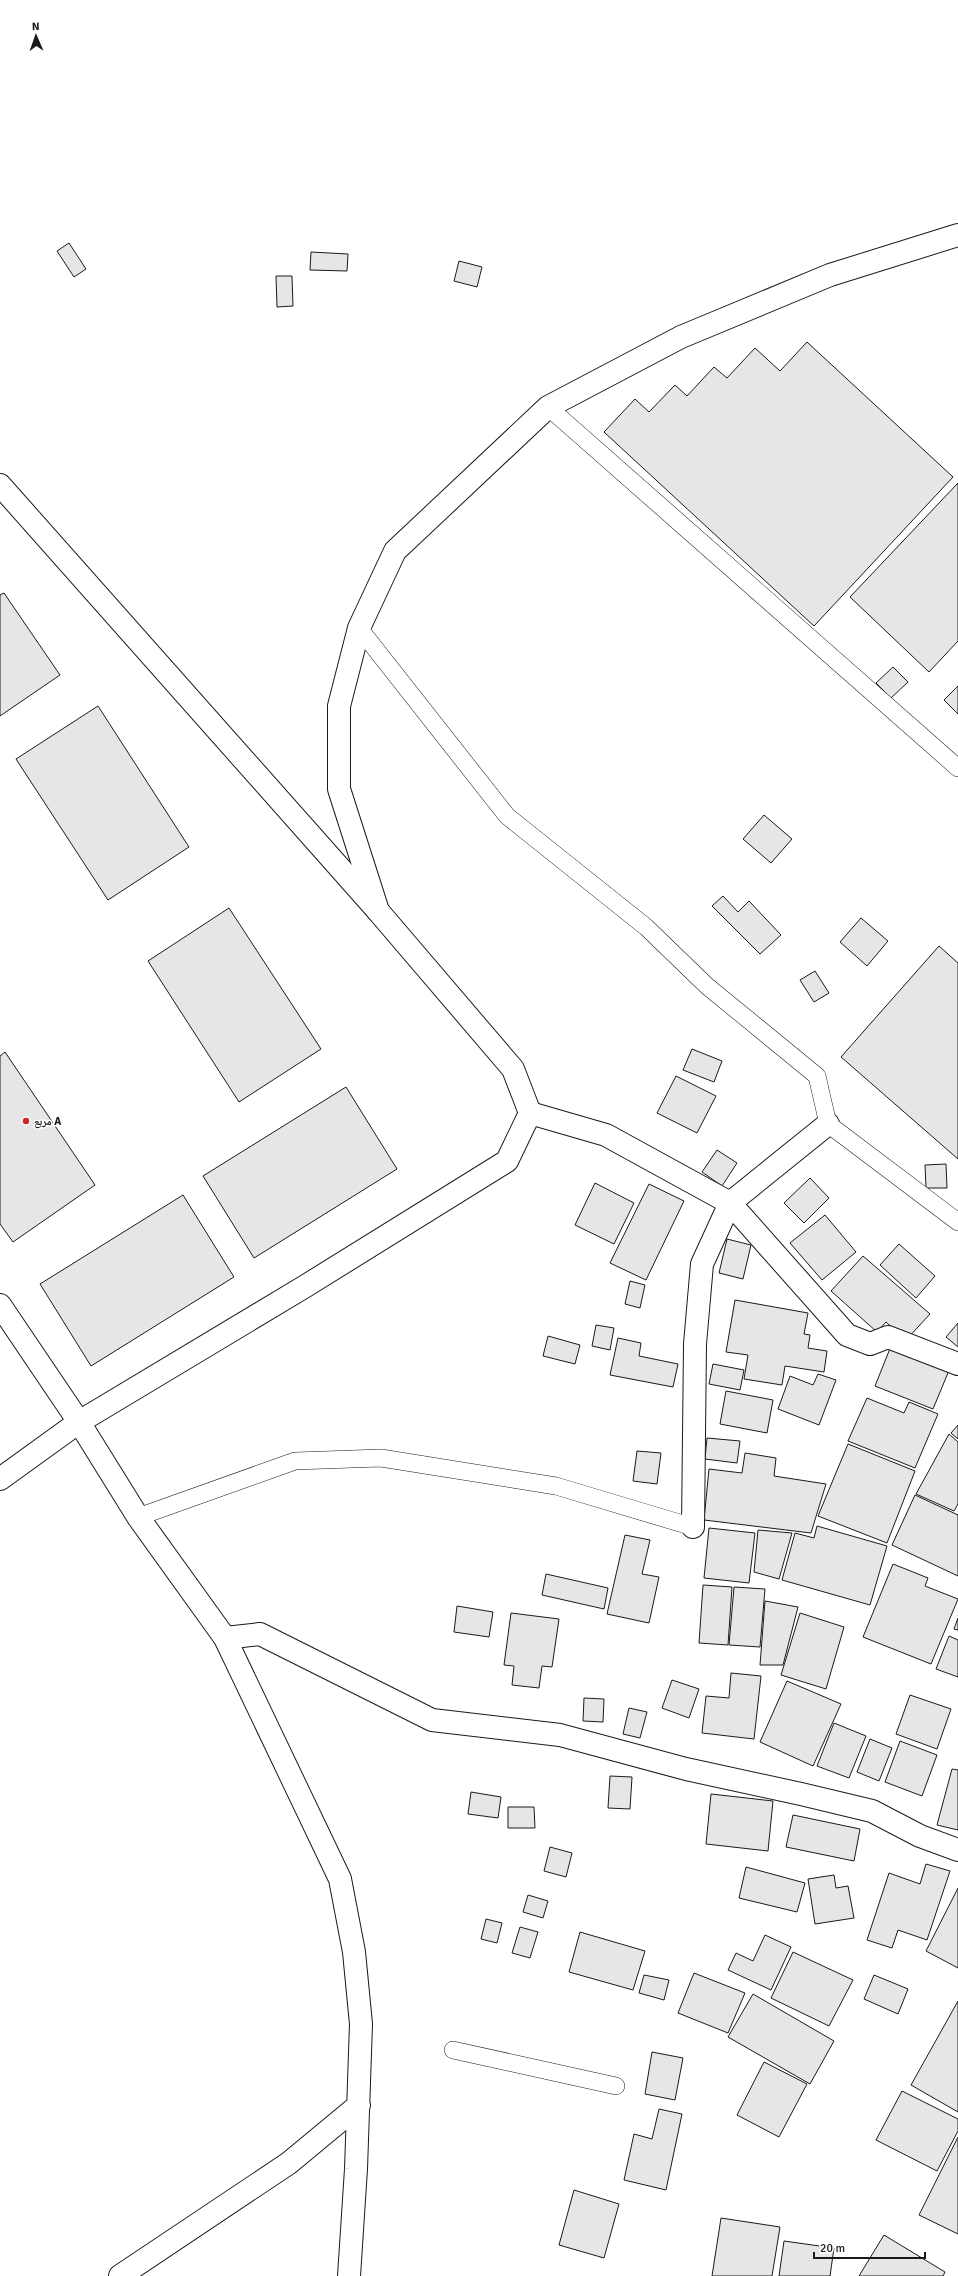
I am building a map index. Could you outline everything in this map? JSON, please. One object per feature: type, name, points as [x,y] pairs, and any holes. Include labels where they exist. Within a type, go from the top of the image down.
[{"type":"street","points":[[378,911],[339,789],[339,706],[359,628],[395,551],[548,407],[696,331],[830,275],[958,235]]},
{"type":"street","points":[[0,485],[378,911],[513,1069],[530,1113],[507,1161],[304,1287],[78,1422],[0,1473]]},
{"type":"street","points":[[530,1113],[606,1134],[730,1203],[847,1335],[870,1344],[888,1337],[958,1364]]},
{"type":"street","points":[[692,1527],[695,1344],[702,1264],[730,1203],[828,1124]]},
{"type":"street","points":[[0,1305],[78,1422],[138,1517],[226,1638],[340,1878],[354,1952],[361,2024],[359,2105],[349,2276]]},
{"type":"street","points":[[0,1479],[78,1422]]},
{"type":"street","points":[[226,1638],[260,1634],[432,1720],[560,1735],[686,1769],[801,1794],[872,1812],[920,1836],[958,1850]]},
{"type":"street","points":[[120,2276],[288,2163],[359,2105]]},
{"type":"lane","points":[[548,407],[958,768]]},
{"type":"lane","points":[[359,628],[507,816],[646,927],[707,986],[817,1076],[828,1124],[958,1222]]},
{"type":"lane","points":[[138,1517],[295,1461],[381,1458],[556,1486],[692,1527]]},
{"type":"lane","points":[[454,2050],[616,2086]]},
{"type":"building","points":[[69,243],[86,269],[74,277],[57,251]]},
{"type":"building","points":[[311,252],[348,254],[347,271],[310,270]]},
{"type":"building","points":[[459,261],[482,267],[477,287],[454,281]]},
{"type":"building","points":[[276,276],[292,276],[293,306],[277,307]]},
{"type":"building","points":[[807,342],[953,477],[814,626],[604,432],[635,399],[649,412],[675,385],[687,396],[714,367],[727,378],[755,348],[780,371]]},
{"type":"building","points":[[958,483],[958,641],[929,672],[850,597]]},
{"type":"building","points":[[4,593],[60,675],[0,716],[0,595]]},
{"type":"building","points":[[893,667],[908,682],[891,698],[876,683]]},
{"type":"building","points":[[958,686],[958,714],[944,700]]},
{"type":"building","points":[[98,706],[189,847],[108,900],[16,759]]},
{"type":"building","points":[[764,815],[792,839],[771,863],[743,839]]},
{"type":"building","points":[[723,896],[738,912],[749,901],[781,935],[760,954],[712,906]]},
{"type":"building","points":[[229,908],[321,1049],[239,1102],[148,961]]},
{"type":"building","points":[[861,918],[888,941],[867,966],[840,942]]},
{"type":"building","points":[[939,946],[958,963],[958,1159],[841,1057]]},
{"type":"building","points":[[815,971],[829,993],[814,1002],[800,980]]},
{"type":"building","points":[[692,1049],[722,1061],[714,1082],[683,1070]]},
{"type":"building","name":"مربع A","points":[[5,1052],[95,1185],[13,1242],[0,1224],[0,1056]]},
{"type":"building","points":[[676,1076],[716,1096],[697,1133],[657,1113]]},
{"type":"building","points":[[346,1087],[397,1169],[254,1258],[203,1176]]},
{"type":"building","points":[[717,1150],[737,1163],[722,1186],[702,1172]]},
{"type":"building","points":[[946,1164],[947,1188],[926,1188],[925,1165]]},
{"type":"building","points":[[810,1178],[829,1198],[804,1223],[784,1203]]},
{"type":"building","points":[[595,1183],[634,1203],[614,1244],[575,1225]]},
{"type":"building","points":[[649,1184],[684,1201],[646,1280],[610,1263]]},
{"type":"building","points":[[183,1195],[234,1277],[91,1366],[40,1284]]},
{"type":"building","points":[[825,1215],[856,1252],[822,1280],[790,1243]]},
{"type":"building","points":[[727,1239],[751,1245],[743,1279],[719,1273]]},
{"type":"building","points":[[899,1244],[935,1276],[916,1298],[880,1265]]},
{"type":"building","points":[[863,1256],[930,1314],[906,1340],[886,1322],[877,1332],[831,1291]]},
{"type":"building","points":[[630,1281],[645,1285],[640,1308],[625,1304]]},
{"type":"building","points":[[735,1300],[808,1313],[804,1334],[810,1335],[808,1348],[827,1351],[824,1372],[785,1366],[782,1385],[744,1379],[748,1355],[726,1352]]},
{"type":"building","points":[[958,1323],[958,1347],[946,1337]]},
{"type":"building","points":[[596,1325],[614,1328],[610,1350],[592,1346]]},
{"type":"building","points":[[548,1336],[580,1345],[575,1364],[543,1356]]},
{"type":"building","points":[[618,1338],[641,1343],[639,1356],[678,1364],[673,1387],[610,1375]]},
{"type":"building","points":[[891,1346],[950,1368],[933,1409],[875,1386]]},
{"type":"building","points":[[713,1364],[744,1370],[740,1390],[709,1384]]},
{"type":"building","points":[[818,1374],[836,1380],[819,1425],[778,1409],[790,1376],[813,1385]]},
{"type":"building","points":[[726,1391],[773,1400],[767,1433],[720,1424]]},
{"type":"building","points":[[867,1398],[904,1413],[909,1402],[938,1414],[915,1468],[848,1441]]},
{"type":"building","points":[[958,1425],[958,1439],[951,1433]]},
{"type":"building","points":[[949,1434],[958,1442],[958,1504],[954,1511],[916,1494]]},
{"type":"building","points":[[707,1438],[740,1441],[737,1463],[705,1459]]},
{"type":"building","points":[[848,1444],[915,1471],[887,1543],[818,1516]]},
{"type":"building","points":[[637,1451],[661,1453],[657,1484],[633,1481]]},
{"type":"building","points":[[745,1453],[776,1458],[774,1476],[826,1484],[811,1533],[704,1520],[709,1469],[742,1473]]},
{"type":"building","points":[[915,1495],[958,1515],[958,1576],[892,1545]]},
{"type":"building","points":[[817,1526],[887,1546],[870,1605],[782,1580],[795,1533],[814,1538]]},
{"type":"building","points":[[709,1528],[755,1533],[749,1583],[704,1578]]},
{"type":"building","points":[[758,1530],[792,1533],[779,1579],[754,1572]]},
{"type":"building","points":[[625,1535],[650,1540],[642,1574],[659,1577],[649,1623],[607,1614]]},
{"type":"building","points":[[893,1564],[928,1578],[925,1586],[958,1599],[931,1664],[863,1637]]},
{"type":"building","points":[[546,1574],[608,1588],[604,1609],[542,1595]]},
{"type":"building","points":[[703,1585],[732,1587],[728,1645],[699,1643]]},
{"type":"building","points":[[734,1587],[765,1589],[760,1647],[729,1645]]},
{"type":"building","points":[[765,1601],[798,1607],[783,1665],[760,1665]]},
{"type":"building","points":[[457,1606],[493,1612],[489,1637],[454,1632]]},
{"type":"building","points":[[511,1613],[559,1619],[552,1667],[542,1666],[539,1688],[512,1685],[514,1666],[504,1665]]},
{"type":"building","points":[[800,1613],[844,1627],[826,1689],[781,1675]]},
{"type":"building","points":[[958,1618],[958,1630],[954,1629]]},
{"type":"building","points":[[949,1636],[958,1640],[958,1677],[936,1669]]},
{"type":"building","points":[[731,1673],[761,1676],[754,1739],[702,1733],[706,1696],[729,1698]]},
{"type":"building","points":[[672,1680],[699,1689],[689,1718],[662,1708]]},
{"type":"building","points":[[787,1681],[841,1704],[813,1766],[760,1742]]},
{"type":"building","points":[[910,1695],[951,1709],[937,1749],[896,1734]]},
{"type":"building","points":[[584,1698],[604,1699],[603,1722],[583,1721]]},
{"type":"building","points":[[629,1708],[647,1712],[640,1738],[623,1734]]},
{"type":"building","points":[[834,1723],[866,1736],[849,1778],[817,1766]]},
{"type":"building","points":[[870,1739],[892,1748],[879,1781],[857,1772]]},
{"type":"building","points":[[900,1741],[937,1755],[922,1796],[885,1782]]},
{"type":"building","points":[[952,1769],[958,1770],[958,1830],[937,1825]]},
{"type":"building","points":[[610,1776],[632,1777],[630,1809],[608,1808]]},
{"type":"building","points":[[471,1792],[501,1797],[498,1818],[468,1814]]},
{"type":"building","points":[[711,1794],[773,1801],[768,1851],[706,1844]]},
{"type":"building","points":[[508,1807],[534,1807],[535,1828],[508,1828]]},
{"type":"building","points":[[793,1815],[860,1829],[854,1861],[786,1847]]},
{"type":"building","points":[[550,1847],[572,1853],[566,1877],[544,1871]]},
{"type":"building","points":[[926,1864],[950,1871],[927,1940],[898,1930],[892,1948],[867,1940],[889,1873],[920,1884]]},
{"type":"building","points":[[746,1867],[805,1883],[797,1912],[739,1898]]},
{"type":"building","points":[[834,1875],[836,1888],[848,1886],[854,1918],[815,1924],[808,1879]]},
{"type":"building","points":[[958,1888],[958,1968],[926,1951]]},
{"type":"building","points":[[528,1895],[548,1901],[543,1918],[523,1912]]},
{"type":"building","points":[[486,1919],[502,1923],[497,1943],[481,1939]]},
{"type":"building","points":[[520,1927],[538,1932],[530,1958],[512,1953]]},
{"type":"building","points":[[580,1932],[645,1951],[633,1990],[569,1972]]},
{"type":"building","points":[[765,1935],[791,1947],[771,1990],[728,1970],[736,1953],[753,1961]]},
{"type":"building","points":[[793,1952],[853,1980],[829,2026],[771,1998]]},
{"type":"building","points":[[694,1973],[745,1993],[728,2033],[678,2013]]},
{"type":"building","points":[[644,1975],[669,1980],[664,2000],[639,1993]]},
{"type":"building","points":[[874,1975],[908,1989],[898,2014],[864,1999]]},
{"type":"building","points":[[753,1994],[834,2041],[810,2084],[728,2037]]},
{"type":"building","points":[[958,2001],[958,2112],[911,2085]]},
{"type":"building","points":[[652,2052],[683,2058],[675,2100],[645,2094]]},
{"type":"building","points":[[764,2062],[807,2084],[779,2137],[737,2115]]},
{"type":"building","points":[[902,2091],[958,2119],[958,2131],[937,2171],[876,2140]]},
{"type":"building","points":[[659,2109],[682,2114],[666,2190],[624,2180],[634,2134],[652,2139]]},
{"type":"building","points":[[958,2137],[958,2234],[919,2215]]},
{"type":"building","points":[[574,2190],[619,2204],[604,2258],[559,2245]]},
{"type":"building","points":[[721,2218],[780,2227],[772,2276],[712,2276]]},
{"type":"building","points":[[884,2235],[945,2272],[943,2276],[859,2276]]},
{"type":"building","points":[[784,2241],[834,2248],[830,2276],[779,2276]]},
{"type":"place","name":"مربع A","points":[[26,1121]]}]
